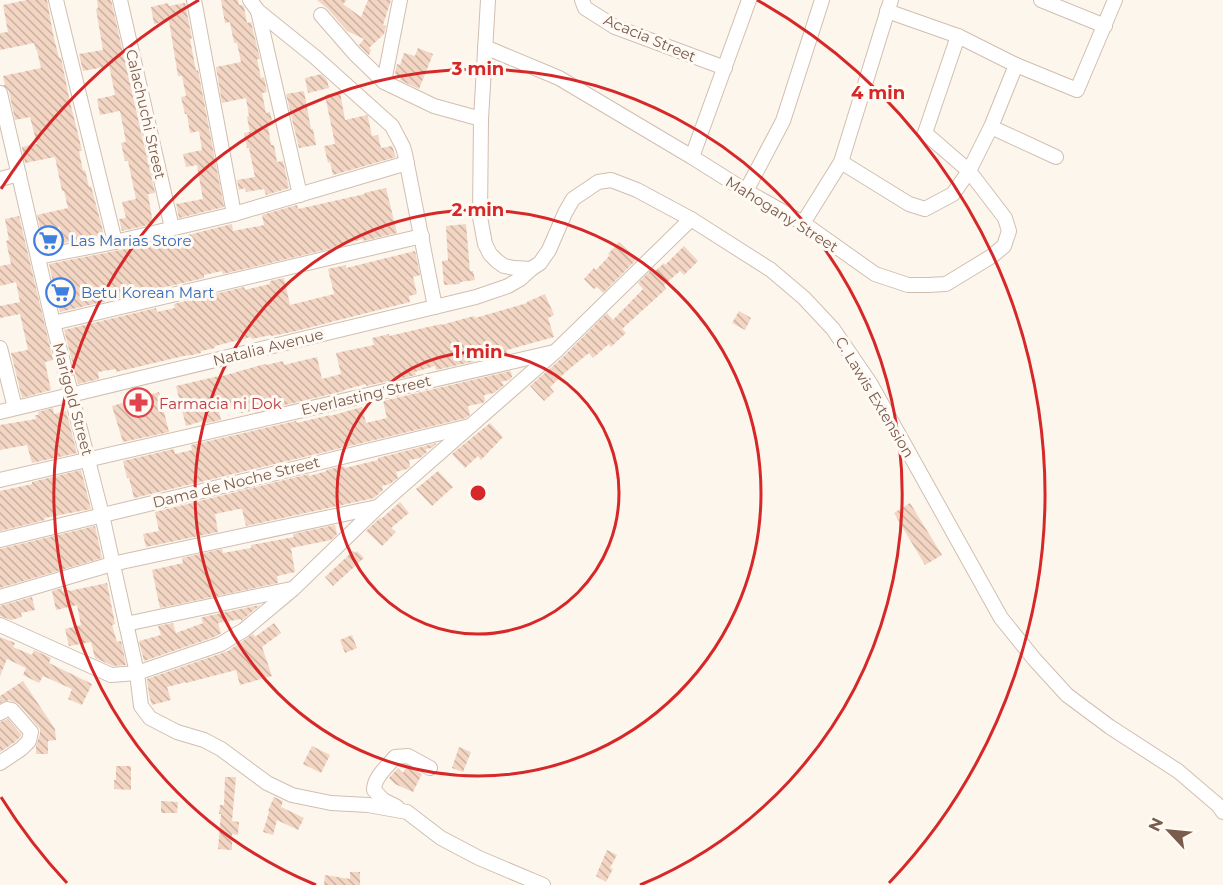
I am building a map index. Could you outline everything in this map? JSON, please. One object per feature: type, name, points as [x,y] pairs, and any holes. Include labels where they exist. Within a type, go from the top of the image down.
[{"type":"street","points":[[56,0],[115,242]]},
{"type":"street","name":"Calachuchi Street","points":[[120,0],[172,228]]},
{"type":"street","points":[[194,0],[234,214]]},
{"type":"street","points":[[384,82],[400,0]]},
{"type":"street","points":[[488,0],[481,119],[480,217],[485,244],[490,254],[504,266],[531,269]]},
{"type":"street","name":"Acacia Street","points":[[582,0],[585,8],[615,27],[725,68]]},
{"type":"street","points":[[692,157],[749,0]]},
{"type":"street","points":[[746,191],[783,121],[822,0]]},
{"type":"street","points":[[1041,0],[1104,26]]},
{"type":"street","points":[[803,223],[841,162],[889,5],[1016,65],[1077,90],[1115,0]]},
{"type":"street","points":[[254,6],[300,195]]},
{"type":"street","points":[[254,6],[392,126],[403,147],[407,163],[435,307]]},
{"type":"street","points":[[321,15],[355,54],[384,82],[434,106],[481,119]]},
{"type":"street","points":[[958,36],[925,133],[969,171]]},
{"type":"street","name":"Mahogany Street","points":[[485,47],[559,78],[803,223],[875,274],[908,285],[946,284],[1004,246],[1009,231],[1005,218],[969,171]]},
{"type":"street","points":[[841,162],[909,204],[925,209],[953,194],[969,171],[991,127],[1016,65]]},
{"type":"street","name":"Marigold Street","points":[[0,93],[53,323],[102,514],[137,673],[141,706],[150,718],[177,732],[204,740],[221,749],[267,783],[292,795],[331,803],[368,805],[407,812]]},
{"type":"street","points":[[991,127],[1056,157]]},
{"type":"street","points":[[38,256],[115,242],[234,214],[407,163]]},
{"type":"street","points":[[0,179],[19,174]]},
{"type":"street","name":"C. Lawis Extension","points":[[531,269],[540,263],[549,250],[573,199],[597,182],[611,180],[691,219],[771,270],[804,298],[833,329],[870,383],[1001,618],[1066,695],[1110,727],[1179,771],[1223,812]]},
{"type":"street","points":[[0,625],[111,675],[137,673],[221,644],[244,630],[293,589],[380,506],[556,351],[691,219]]},
{"type":"street","points":[[53,323],[422,236]]},
{"type":"street","name":"Natalia Avenue","points":[[0,412],[476,297],[508,286],[531,269]]},
{"type":"street","points":[[0,349],[15,408]]},
{"type":"street","name":"Everlasting Street","points":[[0,480],[556,351]]},
{"type":"street","name":"Dama de Noche Street","points":[[0,540],[472,425]]},
{"type":"street","points":[[0,597],[112,564],[380,506]]},
{"type":"street","points":[[126,624],[293,589]]},
{"type":"street","points":[[0,713],[7,709],[12,710],[31,732],[29,741],[0,763]]},
{"type":"street","points":[[430,768],[408,756],[394,757],[374,784],[374,790],[383,800],[407,812],[441,838],[479,858],[543,885]]},
{"type":"building","points":[[27,0],[47,0],[53,34],[59,58],[61,58],[82,151],[79,151],[83,171],[85,170],[89,187],[91,186],[104,235],[63,243],[60,227],[41,231],[37,215],[68,208],[64,191],[62,191],[55,157],[25,163],[22,147],[37,144],[30,117],[15,120],[9,91],[3,85],[5,85],[3,76],[41,68],[37,50],[34,43],[0,50],[0,33],[8,32],[3,5]]},
{"type":"building","points":[[97,0],[111,0],[155,193],[148,194],[153,224],[122,231],[119,219],[126,218],[122,202],[136,199],[128,161],[125,161],[121,143],[126,142],[120,111],[100,115],[97,99],[115,95],[109,66],[83,71],[79,54],[103,50],[96,9],[98,8]]},
{"type":"building","points":[[221,0],[238,0],[239,5],[244,7],[247,23],[251,22],[260,59],[257,59],[267,92],[262,93],[266,113],[270,112],[273,125],[268,126],[271,145],[274,145],[277,162],[283,161],[289,188],[266,195],[264,189],[246,192],[245,188],[239,190],[237,180],[255,177],[244,133],[250,132],[246,98],[222,103],[216,67],[241,62],[230,22],[225,23]]},
{"type":"building","points":[[317,0],[347,0],[343,4],[361,17],[368,0],[391,0],[383,25],[386,26],[384,34],[369,48],[371,50],[369,55],[359,45],[364,39],[347,31]]},
{"type":"building","points":[[168,3],[169,6],[185,3],[196,71],[198,70],[224,207],[179,218],[176,204],[203,199],[197,165],[186,167],[183,154],[202,150],[199,131],[190,133],[187,114],[185,114],[181,97],[186,96],[182,76],[178,76],[169,21],[154,24],[151,7]]},
{"type":"building","points":[[418,48],[433,54],[419,89],[400,80],[401,77],[395,74],[397,64],[400,65],[404,53],[415,56]]},
{"type":"building","points":[[321,74],[327,80],[329,88],[308,93],[305,78]]},
{"type":"building","points":[[304,91],[316,145],[299,148],[286,94]]},
{"type":"building","points":[[340,92],[345,120],[367,115],[372,136],[378,135],[381,148],[392,146],[396,157],[333,175],[324,146],[335,144],[325,95]]},
{"type":"building","points":[[386,188],[397,233],[363,241],[363,239],[223,274],[222,271],[204,275],[204,278],[60,312],[49,264],[156,243],[232,224],[233,231],[264,225],[262,215],[297,205],[298,209]]},
{"type":"building","points":[[19,216],[53,360],[45,362],[51,390],[22,398],[11,353],[28,350],[20,314],[0,318],[0,306],[20,302],[16,282],[0,286],[0,266],[11,264],[6,241],[9,240],[5,219]]},
{"type":"building","points":[[466,224],[470,271],[473,271],[475,280],[444,285],[442,261],[448,260],[446,226]]},
{"type":"building","points":[[619,242],[637,259],[603,293],[597,287],[594,289],[584,279],[594,268],[596,270]]},
{"type":"building","points":[[684,246],[698,261],[684,275],[680,271],[664,285],[666,289],[622,329],[626,333],[611,347],[609,344],[593,358],[589,353],[568,370],[550,387],[554,392],[544,401],[530,386],[607,313],[613,320],[643,289],[638,283],[651,270],[653,273],[664,263],[665,265]]},
{"type":"building","points":[[415,251],[420,275],[413,277],[417,294],[409,296],[410,302],[292,332],[252,339],[251,337],[188,356],[116,372],[116,369],[98,372],[99,379],[78,384],[64,330],[156,308],[157,312],[175,308],[174,304],[244,287],[245,290],[284,278],[290,305],[334,294],[328,269],[346,265],[346,268]]},
{"type":"building","points":[[545,294],[554,315],[548,318],[554,337],[507,350],[507,354],[436,370],[435,366],[415,372],[416,375],[366,386],[366,384],[255,412],[255,410],[241,413],[240,406],[219,412],[221,420],[207,423],[206,420],[186,426],[176,386],[265,364],[283,361],[284,365],[317,357],[322,379],[341,374],[336,353],[374,345],[372,338],[441,325],[474,316],[475,318],[527,303]]},
{"type":"building","points":[[739,311],[751,318],[745,330],[732,323]]},
{"type":"building","points":[[511,371],[512,377],[501,382],[504,385],[494,393],[484,395],[483,403],[468,406],[470,415],[466,418],[134,498],[129,478],[127,478],[123,461],[174,449],[175,454],[192,450],[191,445],[296,421],[297,423],[330,416],[362,407],[366,423],[387,418],[383,401]]},
{"type":"building","points":[[159,392],[169,432],[123,442],[112,406]]},
{"type":"building","points":[[53,408],[54,414],[66,411],[77,453],[32,463],[27,445],[0,450],[0,425],[36,419],[35,415],[39,415],[38,412]]},
{"type":"building","points":[[490,423],[503,437],[481,460],[478,456],[465,468],[452,454]]},
{"type":"building","points":[[437,443],[432,448],[426,449],[427,452],[420,458],[409,460],[410,467],[396,472],[398,478],[382,486],[383,490],[374,498],[246,526],[242,509],[215,514],[218,532],[146,547],[143,534],[159,531],[155,512],[326,470],[378,460],[378,458]]},
{"type":"building","points":[[81,470],[91,509],[44,518],[45,520],[0,531],[0,491]]},
{"type":"building","points":[[438,471],[453,487],[432,506],[416,489]]},
{"type":"building","points":[[400,502],[409,513],[391,528],[396,532],[382,546],[366,531]]},
{"type":"building","points":[[910,503],[942,555],[925,565],[894,513]]},
{"type":"building","points":[[335,525],[337,534],[331,540],[291,548],[295,572],[277,576],[278,583],[160,608],[152,570],[183,563],[182,558],[222,549],[223,553],[251,548],[251,545],[294,537],[293,534]]},
{"type":"building","points":[[95,526],[102,558],[0,588],[0,549]]},
{"type":"building","points":[[353,551],[355,553],[357,551],[364,558],[333,586],[325,577]]},
{"type":"building","points":[[107,583],[115,624],[112,625],[117,642],[121,641],[126,665],[113,666],[95,658],[91,642],[69,646],[65,629],[81,625],[77,605],[56,610],[52,591],[62,588],[62,591],[69,591]]},
{"type":"building","points":[[32,597],[35,610],[21,613],[22,617],[11,620],[0,616],[0,606]]},
{"type":"building","points":[[260,605],[241,621],[241,619],[218,623],[221,633],[217,636],[144,661],[139,641],[161,635],[158,626],[173,623],[176,633],[203,623],[201,618],[203,617]]},
{"type":"building","points":[[274,623],[281,633],[262,647],[272,676],[240,685],[236,670],[186,682],[167,687],[171,700],[152,705],[147,679],[228,651],[253,634],[255,637]]},
{"type":"building","points":[[352,635],[357,648],[345,653],[340,640]]},
{"type":"building","points":[[0,637],[15,643],[13,647],[32,655],[34,650],[51,658],[49,663],[92,684],[82,705],[68,699],[72,689],[43,676],[39,683],[23,675],[26,668],[7,659],[0,676]]},
{"type":"building","points":[[23,681],[55,729],[56,740],[48,741],[48,754],[36,754],[40,729],[19,704],[9,700],[0,703],[0,696]]},
{"type":"building","points":[[8,719],[21,736],[0,752],[0,722]]},
{"type":"building","points":[[312,746],[330,755],[321,773],[303,764]]},
{"type":"building","points":[[459,747],[471,752],[463,772],[452,768]]},
{"type":"building","points":[[116,766],[131,766],[131,790],[114,789]]},
{"type":"building","points":[[407,766],[422,774],[413,792],[395,784],[389,778],[398,768],[403,773]]},
{"type":"building","points":[[225,777],[236,777],[232,821],[239,822],[238,835],[232,834],[232,850],[218,849],[221,814],[219,814],[220,805],[224,805]]},
{"type":"building","points":[[274,797],[283,801],[281,807],[304,818],[298,830],[277,820],[273,835],[263,832]]},
{"type":"building","points":[[161,801],[178,802],[177,813],[161,813]]},
{"type":"building","points":[[607,850],[617,855],[606,882],[596,876]]},
{"type":"building","points":[[350,872],[360,872],[360,885],[324,885],[325,875],[350,879]]},
{"type":"place","name":"Las Marias Store","points":[[49,240]]},
{"type":"place","name":"Betu Korean Mart","points":[[60,292]]},
{"type":"place","name":"Farmacia ni Dok","points":[[138,403]]}]
